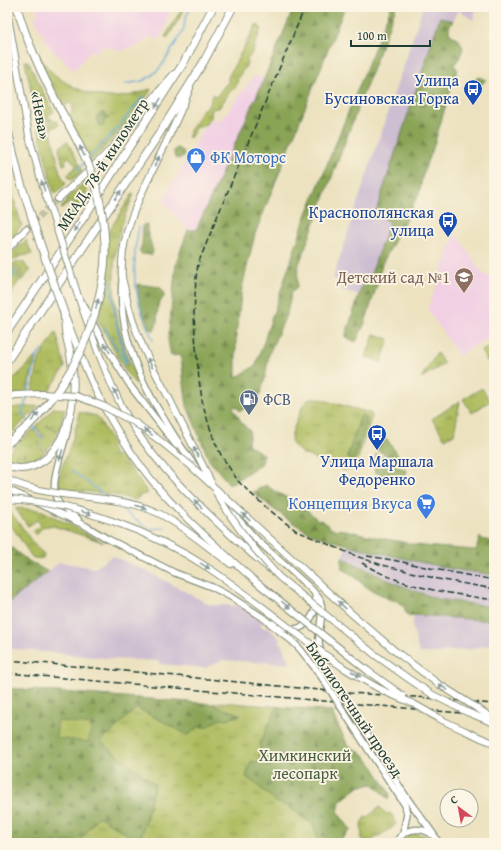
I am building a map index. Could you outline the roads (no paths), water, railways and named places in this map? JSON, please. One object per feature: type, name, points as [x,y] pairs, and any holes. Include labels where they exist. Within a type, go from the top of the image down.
[{"type":"highway","points":[[7,444],[27,426],[47,404],[64,382],[76,362],[86,340],[93,319],[101,288],[105,263],[105,243],[102,215],[96,186],[88,162],[43,76],[23,29],[16,7]]},
{"type":"highway","name":"МКАД, 78-й километр","points":[[7,332],[106,183],[182,64],[213,7]]},
{"type":"highway","name":"МКАД, 78-й километр","points":[[17,346],[159,134],[194,77],[233,7]]},
{"type":"highway","points":[[7,127],[19,177],[64,313],[74,381],[70,417],[55,450],[37,465],[29,468],[19,469],[7,466]]},
{"type":"highway","points":[[7,361],[17,346]]},
{"type":"highway","points":[[7,366],[17,346]]},
{"type":"main road","name":"«Нева»","points":[[7,11],[29,136],[41,180],[77,293],[107,375],[124,409],[139,434],[168,473],[202,508],[278,577]]},
{"type":"main road","points":[[58,199],[118,141],[182,64]]},
{"type":"main road","points":[[189,458],[146,388],[136,364],[128,338],[123,314],[121,293],[125,241],[130,222],[144,187],[183,107],[194,77]]},
{"type":"main road","points":[[7,250],[26,229]]},
{"type":"main road","points":[[122,277],[134,328],[147,357],[219,497],[252,547],[278,577],[409,680],[439,698],[494,723]]},
{"type":"main road","points":[[77,293],[103,342],[131,387],[176,444],[189,458]]},
{"type":"main road","points":[[64,313],[92,383],[109,417],[126,444],[156,485],[170,501],[209,540],[255,581],[368,671],[414,704]]},
{"type":"main road","points":[[7,397],[16,395],[42,394],[76,396],[103,406],[134,422],[191,466],[352,614],[395,651],[437,683],[494,719]]},
{"type":"main road","points":[[70,417],[56,477],[56,495],[61,506],[86,526]]},
{"type":"main road","name":"Библиотечный проезд","points":[[189,458],[232,513],[258,541],[314,591],[320,600],[322,610],[319,640],[320,653],[326,668],[399,787],[428,825],[437,840]]},
{"type":"main road","points":[[7,479],[37,490],[116,501],[144,507],[158,513],[192,535],[255,581]]},
{"type":"main road","points":[[7,488],[86,526]]},
{"type":"main road","points":[[7,499],[45,503],[80,511],[128,526],[162,542],[210,569],[300,636],[346,668],[383,690],[414,704],[461,729],[494,743]]},
{"type":"main road","name":"Библиотечный проезд","points":[[86,526],[106,538],[175,573],[212,586],[248,607],[292,640],[319,673],[405,805],[407,814],[403,834]]},
{"type":"main road","points":[[262,617],[286,629],[293,630],[299,628],[310,620],[314,613],[316,607],[314,591]]},
{"type":"main road","points":[[396,843],[403,834],[414,829],[426,831],[437,840]]},
{"type":"waterway","points":[[126,84],[142,81],[150,77],[163,64],[183,31],[186,17],[191,7]]},
{"type":"waterway","points":[[88,159],[121,124],[144,95]]},
{"type":"waterway","points":[[77,170],[84,163]]},
{"type":"waterway","points":[[139,227],[136,242],[134,271],[138,298],[153,340]]},
{"type":"waterway","points":[[7,266],[15,273],[7,289]]},
{"type":"waterway","points":[[105,279],[108,279],[110,282],[117,327],[127,362],[126,363],[105,328]]},
{"type":"waterway","points":[[28,393],[37,357],[42,350]]},
{"type":"waterway","points":[[27,397],[22,413],[29,422]]},
{"type":"waterway","points":[[32,425],[43,438]]},
{"type":"waterway","points":[[72,471],[106,496]]},
{"type":"waterway","points":[[115,504],[146,527],[154,529],[165,527]]},
{"type":"tunnel","points":[[26,229],[58,199]]},
{"type":"railway","points":[[305,7],[198,264],[194,313],[195,335],[199,380],[203,405],[209,425],[221,455],[238,481],[266,507],[297,531],[379,564],[438,579],[494,589]]},
{"type":"railway","points":[[367,556],[494,580]]},
{"type":"railway","points":[[362,563],[393,578],[410,584],[443,592],[494,600]]},
{"type":"railway","points":[[7,660],[350,693],[494,704]]},
{"type":"railway","points":[[7,673],[494,716]]},
{"type":"place","name":"Улица Бусиновская Горка","points":[[473,106]]},
{"type":"place","name":"ФК Моторс","points":[[196,174]]},
{"type":"place","name":"Краснополянская улица","points":[[448,238]]},
{"type":"place","name":"Детский сад №1","points":[[464,294]]},
{"type":"place","name":"ФСВ","points":[[249,416]]},
{"type":"place","name":"Улица Маршала Федоренко","points":[[377,451]]},
{"type":"place","name":"Концепция Вкуса","points":[[426,520]]},
{"type":"park label","name":"Химкинский лесопарк","points":[[305,764]]}]
